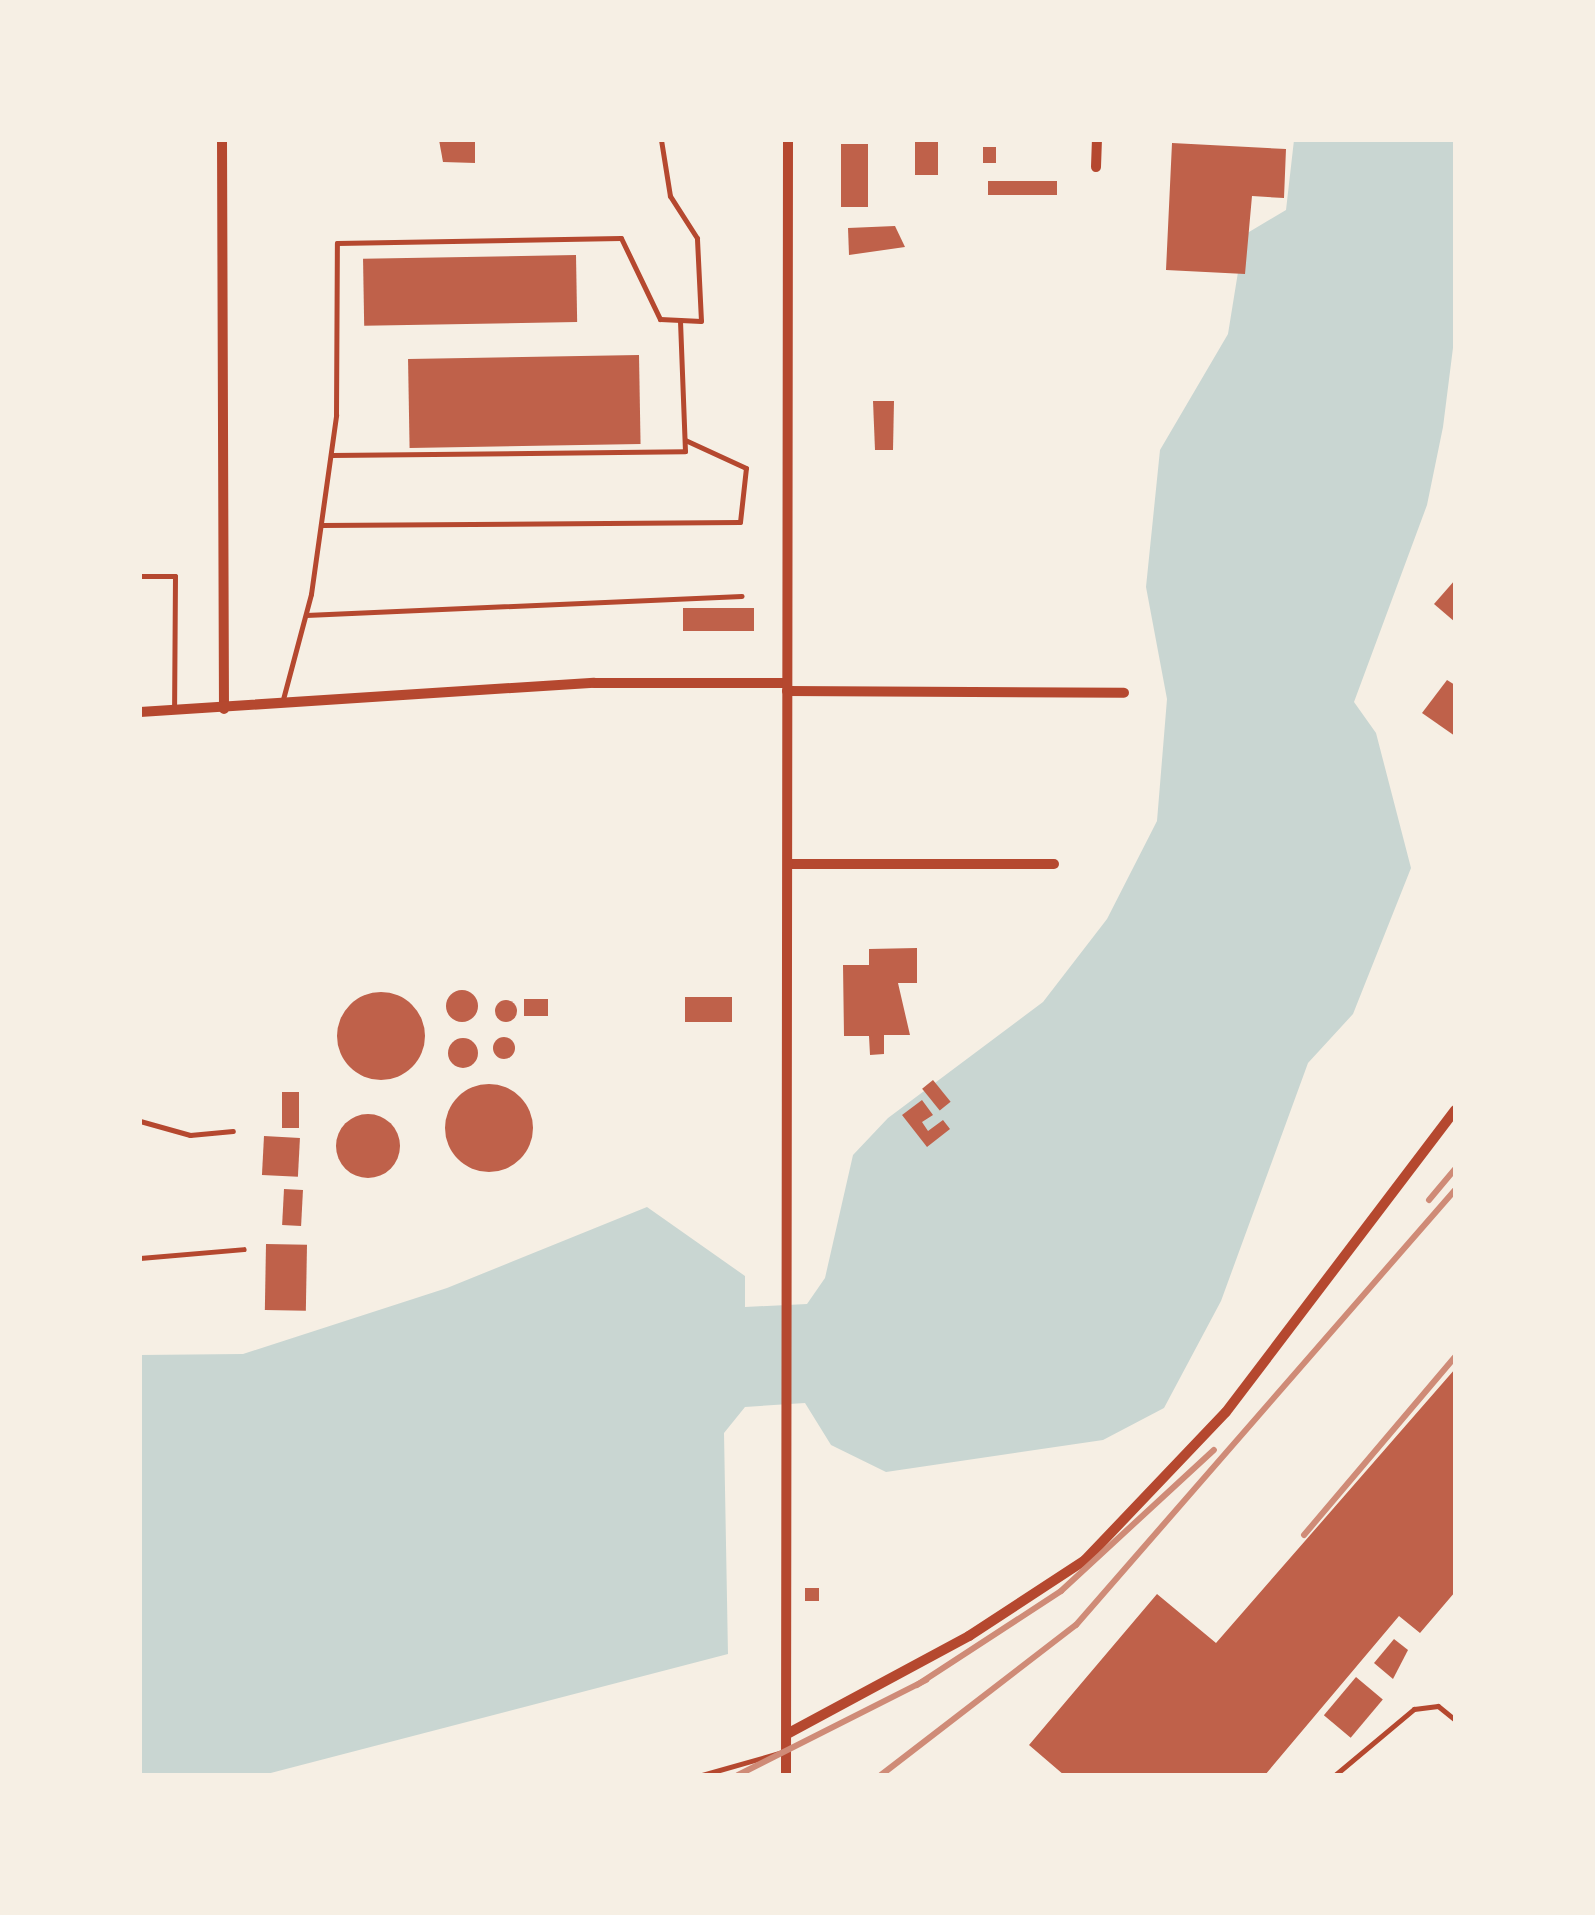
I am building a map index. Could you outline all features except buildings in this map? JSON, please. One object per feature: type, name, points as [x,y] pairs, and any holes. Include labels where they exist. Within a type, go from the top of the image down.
[{"type":"street","points":[[222,140],[224,709]]},
{"type":"street","points":[[786,1775],[791,1277],[786,687],[788,140]]},
{"type":"street","points":[[1096,166],[1097,140]]},
{"type":"street","points":[[140,712],[282,706],[594,683],[1124,693]]},
{"type":"street","points":[[788,864],[1054,864]]},
{"type":"street","points":[[787,1734],[969,1636],[1084,1560],[1226,1412],[1455,1110]]},
{"type":"lane","points":[[282,706],[306,616],[330,455],[337,242],[621,238],[660,318],[701,321],[697,238],[670,196],[661,140]]},
{"type":"lane","points":[[330,455],[686,451],[680,320]]},
{"type":"lane","points":[[321,525],[740,522],[746,468],[685,440]]},
{"type":"lane","points":[[140,576],[175,576],[174,711]]},
{"type":"lane","points":[[306,616],[742,596]]},
{"type":"lane","points":[[140,1122],[190,1135],[233,1131]]},
{"type":"lane","points":[[140,1258],[244,1249]]},
{"type":"lane","points":[[1335,1775],[1414,1708],[1438,1706],[1455,1720]]},
{"type":"lane","points":[[702,1775],[786,1751]]},
{"type":"shaded area","points":[[1294,140],[1455,140],[1455,332],[1443,427],[1427,505],[1354,702],[1376,733],[1411,868],[1353,1014],[1308,1063],[1221,1301],[1164,1408],[1103,1440],[886,1472],[831,1445],[805,1403],[745,1407],[724,1433],[728,1654],[263,1775],[140,1775],[140,1355],[243,1354],[447,1288],[647,1207],[745,1276],[745,1307],[807,1304],[825,1278],[853,1155],[888,1118],[1043,1002],[1107,919],[1157,821],[1167,699],[1146,587],[1160,450],[1228,334],[1244,235],[1286,210]]},
{"type":"railway","points":[[1429,1200],[1455,1169]]},
{"type":"railway","points":[[881,1775],[1076,1625],[1455,1190]]},
{"type":"railway","points":[[1304,1535],[1455,1357]]},
{"type":"railway","points":[[917,1685],[1061,1591],[1214,1450]]},
{"type":"railway","points":[[738,1775],[926,1680]]}]
